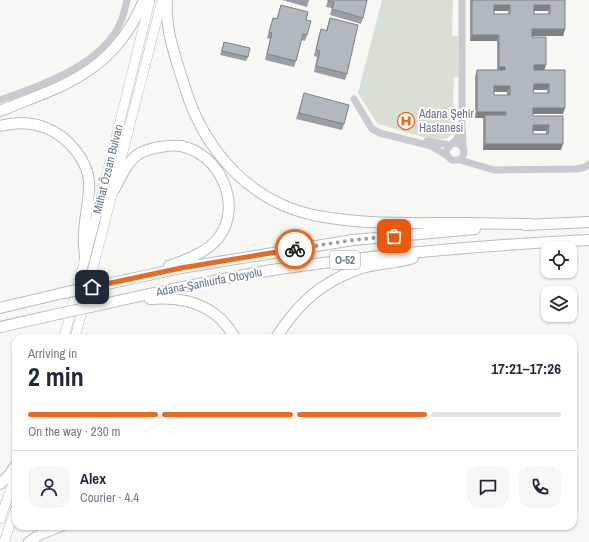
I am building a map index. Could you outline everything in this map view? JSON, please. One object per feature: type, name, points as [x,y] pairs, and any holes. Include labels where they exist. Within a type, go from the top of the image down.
[{"type":"highway","points":[[0,110],[73,80],[93,68],[121,39],[135,20],[144,0]]},
{"type":"highway","points":[[167,0],[166,16],[171,42],[189,101],[199,124],[209,142],[234,172],[261,193],[277,202],[317,216],[340,219],[392,222],[530,224]]},
{"type":"highway","points":[[0,126],[19,123],[31,123],[42,126],[62,137],[82,158],[89,180],[89,197],[84,236],[85,257]]},
{"type":"highway","points":[[114,190],[127,165],[140,153],[154,148],[182,146],[200,154],[208,160],[221,178],[228,194],[229,203],[226,226],[218,238],[200,253],[140,277]]},
{"type":"highway","name":"Adana-Şanlıurfa Otoyolu","points":[[0,308],[181,268],[353,240],[530,224],[589,222]]},
{"type":"highway","name":"Adana-Şanlıurfa Otoyolu","points":[[0,327],[114,301],[278,269],[437,250],[589,240]]},
{"type":"highway","points":[[279,334],[299,306],[319,288],[357,270],[411,259],[437,250]]},
{"type":"highway","points":[[114,301],[177,298],[209,310],[222,320],[233,334]]},
{"type":"highway","points":[[0,305],[21,303]]},
{"type":"highway","points":[[0,484],[12,471]]},
{"type":"highway","points":[[29,542],[41,534],[51,530]]},
{"type":"main road","name":"Mithat Özsan Bulvarı","points":[[65,334],[150,0]]},
{"type":"main road","name":"Mithat Özsan Bulvarı","points":[[76,334],[162,0]]},
{"type":"main road","points":[[0,519],[12,486]]},
{"type":"main road","points":[[4,542],[12,519]]},
{"type":"street","points":[[0,100],[30,89],[82,64],[96,55],[107,43],[122,21],[126,0]]},
{"type":"street","points":[[460,160],[464,154],[462,120],[462,0]]},
{"type":"street","points":[[463,147],[460,144],[435,143],[375,127],[357,97],[354,99],[372,129],[380,133],[431,146],[452,160],[460,160],[494,170],[577,169],[585,167],[589,164]]},
{"type":"street","points":[[448,156],[446,151],[458,136],[462,120]]},
{"type":"shaded area","points":[[382,0],[453,0],[452,36],[458,36],[459,77],[454,77],[452,133],[447,138],[429,138],[379,124],[376,122],[358,93]]},
{"type":"building","points":[[328,0],[367,0],[363,18],[332,9],[334,2]]},
{"type":"building","points":[[472,0],[565,0],[565,29],[532,29],[532,37],[546,37],[546,65],[534,65],[534,70],[565,70],[565,108],[533,108],[533,116],[563,116],[563,144],[485,144],[485,115],[506,115],[506,112],[477,112],[477,70],[505,70],[505,67],[499,67],[499,35],[472,35]],"holes":[[[494,5],[510,5],[510,14],[494,14]],[[534,5],[550,5],[550,14],[534,14]],[[534,84],[549,84],[549,93],[533,93]],[[494,86],[510,86],[510,95],[494,95]],[[533,125],[549,125],[548,134],[533,134]]]},
{"type":"building","points":[[281,5],[308,12],[306,20],[311,21],[307,35],[303,34],[296,61],[267,54],[272,33],[269,32],[273,18],[277,19]]},
{"type":"building","points":[[330,18],[358,25],[347,74],[316,66],[320,51],[316,50],[321,29],[327,31]]},
{"type":"building","points":[[224,42],[250,48],[248,57],[222,51]]},
{"type":"building","points":[[304,93],[349,105],[344,124],[299,113]]},
{"type":"way so far","points":[[295,249],[353,240],[394,236]]},
{"type":"place","name":"Adana Şehir Hastanesi","points":[[406,121]]},
{"type":"route","points":[[92,287],[181,268],[295,249]]}]
